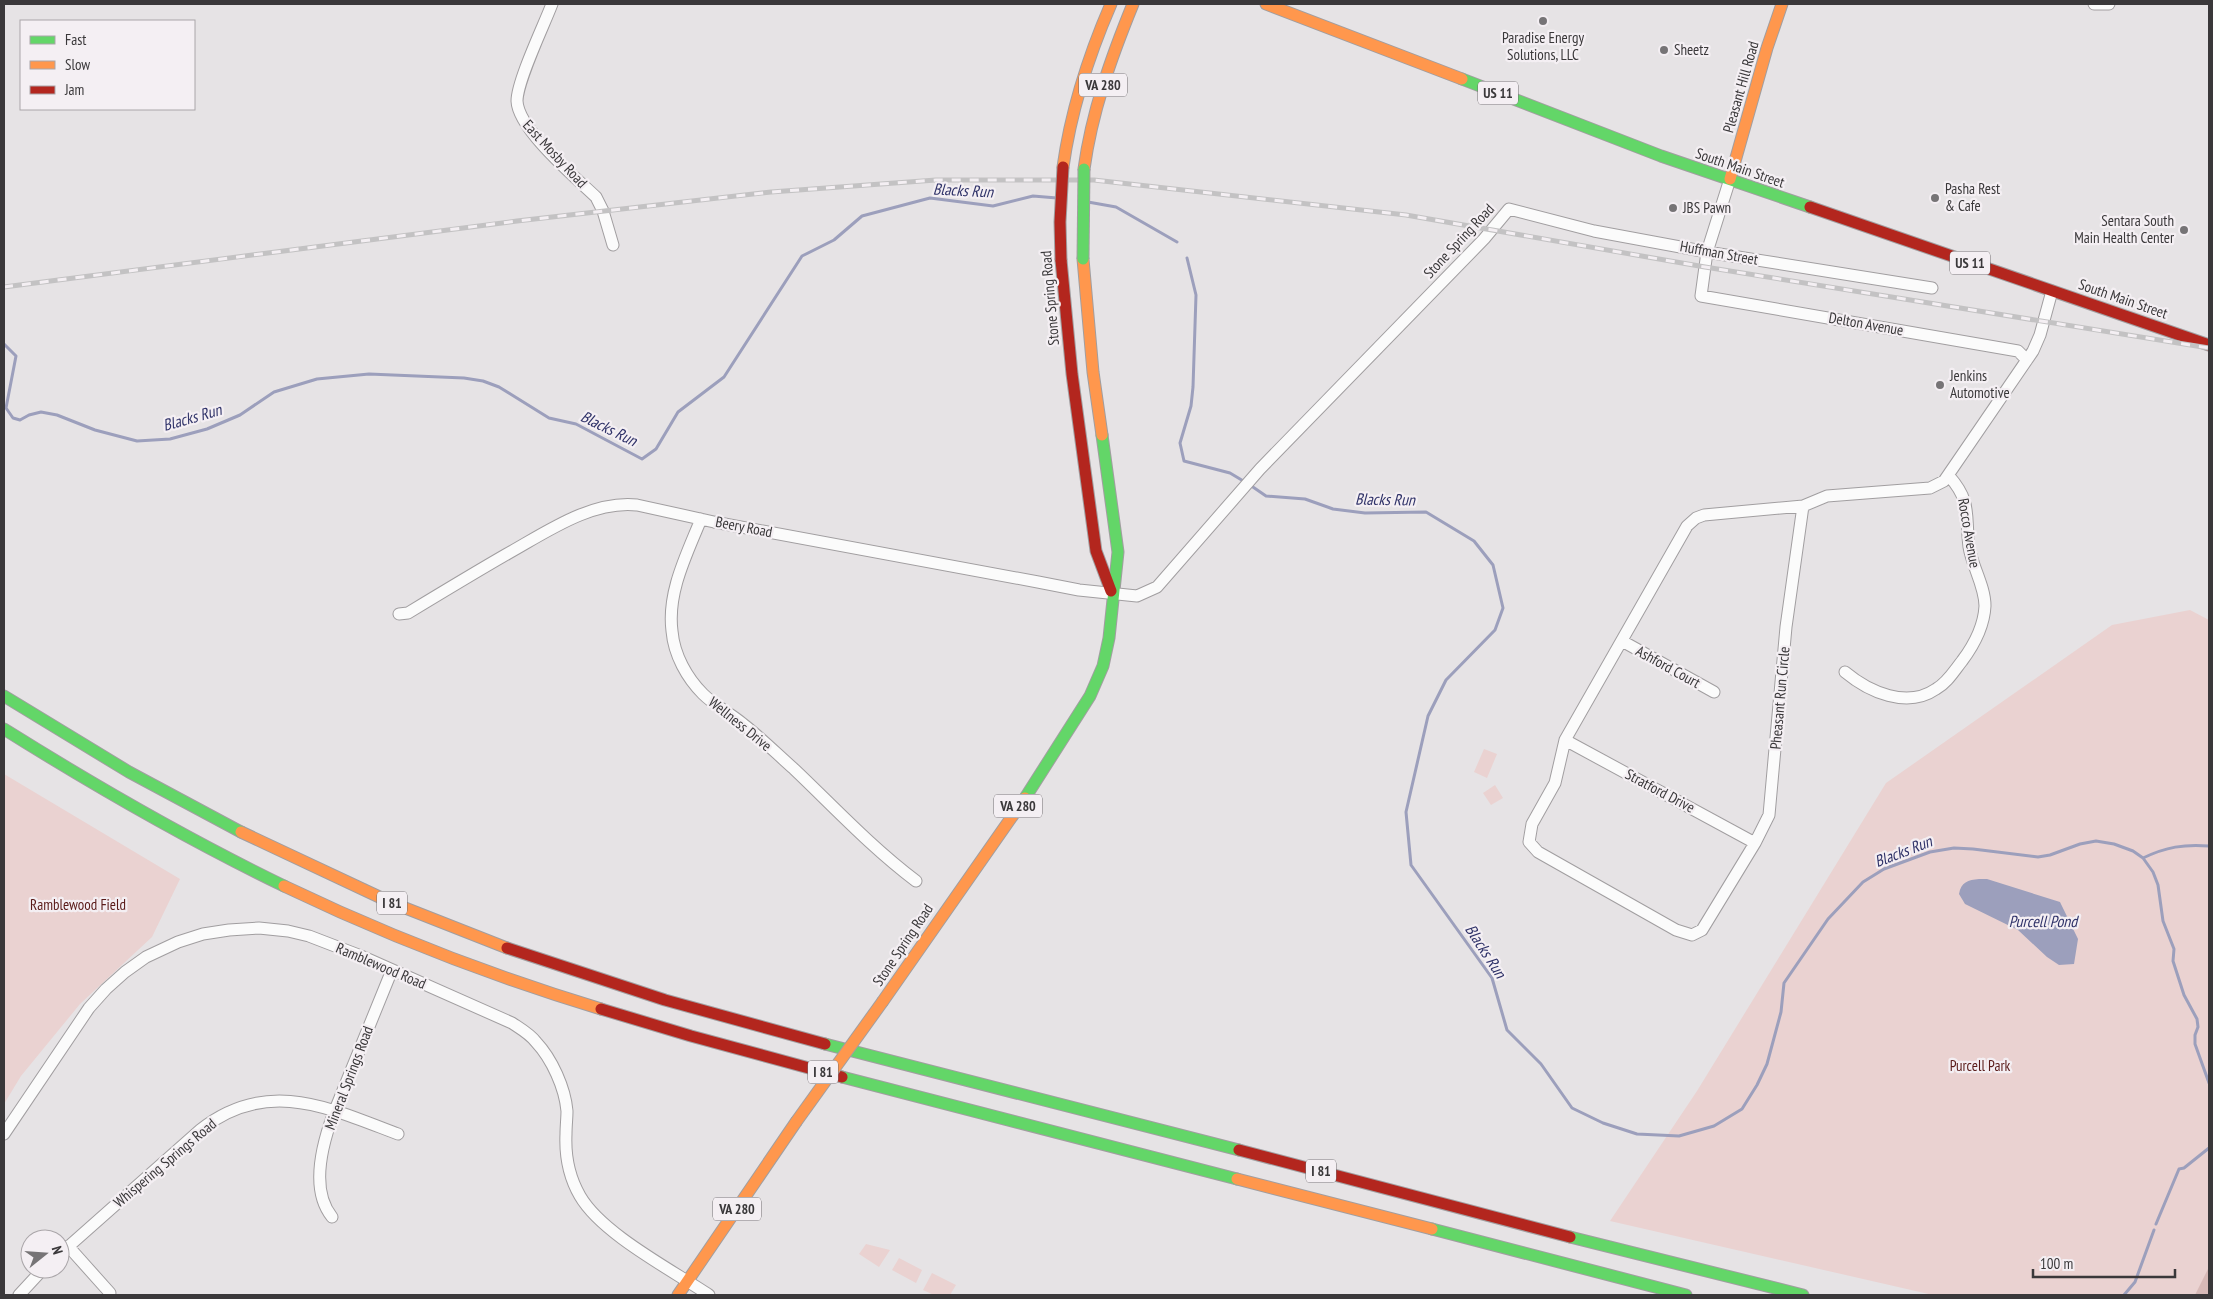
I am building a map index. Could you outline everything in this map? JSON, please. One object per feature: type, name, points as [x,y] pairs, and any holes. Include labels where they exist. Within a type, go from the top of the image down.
[{"type":"main road","name":"Stone Spring Road","points":[[1111,4],[1093,45],[1066,134],[1060,222],[1061,260],[1072,374],[1096,552],[1112,594]]},
{"type":"main road","name":"Stone Spring Road","points":[[678,1295],[796,1122],[1044,770],[1090,696],[1103,666],[1109,638],[1112,594],[1118,552],[1093,372],[1083,259],[1084,169],[1087,138],[1097,102],[1113,52],[1133,4]]},
{"type":"main road","name":"South Main Street","points":[[1266,4],[1646,150],[2209,345]]},
{"type":"main road","name":"Pleasant Hill Road","points":[[1730,179],[1767,48],[1782,4]]},
{"type":"main road","name":"I 81","points":[[4,696],[140,779],[293,858],[412,912],[511,950],[595,979],[810,1039],[1803,1295]]},
{"type":"main road","name":"I 81","points":[[4,729],[136,809],[263,875],[389,933],[515,982],[758,1055],[1686,1295]]},
{"type":"street","name":"East Mosby Road","points":[[552,4],[520,86],[517,100],[518,112],[526,127],[596,197],[604,211],[613,245]]},
{"type":"street","points":[[2094,4],[2109,4]]},
{"type":"street","name":"Pleasant Hill Road","points":[[1701,296],[1708,252],[1730,179]]},
{"type":"street","name":"Huffman Street","points":[[1509,210],[1594,231],[1708,252],[1932,288]]},
{"type":"street","name":"Stone Spring Road","points":[[1112,594],[1137,596],[1157,588],[1237,493],[1484,239],[1509,210]]},
{"type":"street","points":[[2027,360],[2040,335],[2052,291]]},
{"type":"street","name":"Delton Avenue","points":[[1701,296],[2018,351],[2027,360]]},
{"type":"street","name":"Rocco Avenue","points":[[1803,506],[1827,496],[1930,488],[1941,483],[1949,476],[2027,360]]},
{"type":"street","name":"Rocco Avenue","points":[[1845,672],[1860,684],[1880,693],[1902,698],[1919,696],[1936,690],[1946,682],[1974,644],[1982,621],[1984,600],[1970,551],[1964,499],[1960,489],[1949,476]]},
{"type":"street","name":"Beery Road","points":[[399,614],[408,612],[552,529],[602,508],[625,504],[1015,578],[1112,594]]},
{"type":"street","name":"Pheasant Run Circle","points":[[1803,506],[1786,627],[1769,815],[1755,843],[1702,930],[1692,935],[1676,930],[1538,852],[1529,842],[1532,824],[1555,783],[1565,740],[1690,522],[1707,515],[1803,506]]},
{"type":"street","name":"Wellness Drive","points":[[701,519],[679,575],[671,610],[672,631],[677,653],[687,674],[703,694],[742,723],[793,769],[878,852],[916,881]]},
{"type":"street","name":"Ashford Court","points":[[1622,641],[1714,692]]},
{"type":"street","name":"Stratford Drive","points":[[1565,740],[1755,843]]},
{"type":"street","name":"Ramblewood Road","points":[[4,1134],[74,1030],[102,993],[135,964],[170,945],[220,931],[272,929],[296,933],[327,942],[512,1024],[537,1042],[546,1055],[563,1092],[567,1111],[566,1142],[568,1163],[580,1196],[604,1224],[647,1256],[709,1295]]},
{"type":"street","name":"Mineral Springs Road","points":[[332,1217],[323,1200],[321,1169],[325,1140],[335,1110],[392,970]]},
{"type":"street","name":"Whispering Springs Road","points":[[70,1245],[195,1135],[222,1116],[248,1105],[278,1100],[308,1102],[335,1110],[398,1134]]},
{"type":"street","points":[[70,1256],[110,1293]]},
{"type":"street","points":[[19,1295],[34,1279]]},
{"type":"green space","name":"Purcell Park","points":[[2190,610],[2209,620],[2209,1283],[2203,1295],[1933,1295],[1610,1221],[1697,1091],[1886,783],[2112,625]]},
{"type":"green space","points":[[1484,749],[1497,754],[1487,778],[1474,772]]},
{"type":"green space","name":"Ramblewood Field","points":[[4,774],[180,879],[152,937],[80,1004],[21,1076],[4,1104]]},
{"type":"green space","points":[[1495,785],[1503,798],[1491,805],[1483,793]]},
{"type":"green space","points":[[866,1244],[890,1250],[879,1267],[859,1254]]},
{"type":"green space","points":[[899,1258],[922,1270],[916,1283],[892,1270]]},
{"type":"green space","points":[[932,1273],[956,1285],[950,1295],[934,1295],[923,1290]]},
{"type":"shaded area","points":[[2209,1267],[2209,1295],[2195,1295]]},
{"type":"water","name":"Purcell Pond","points":[[1987,879],[2060,902],[2078,939],[2074,964],[2059,965],[2047,957],[2018,930],[1965,904],[1959,894],[1961,887],[1968,881]]},
{"type":"waterway","name":"Blacks Run","points":[[4,344],[16,356],[6,408],[13,418],[20,420],[41,412],[57,415],[95,430],[137,441],[170,439],[207,429],[240,415],[274,392],[317,379],[369,374],[464,378],[483,381],[499,387],[549,418],[576,424],[642,459],[656,449],[678,412],[724,377],[802,256],[834,240],[862,216],[930,198],[993,206],[1033,196],[1057,198]]},
{"type":"waterway","name":"Blacks Run","points":[[1088,202],[1116,207],[1177,242]]},
{"type":"waterway","name":"Blacks Run","points":[[1187,258],[1196,295],[1191,406],[1180,443],[1184,461],[1230,473],[1245,482]]},
{"type":"waterway","name":"Blacks Run","points":[[1250,485],[1266,496],[1305,499],[1333,509],[1365,513],[1426,512],[1474,541],[1493,565],[1503,608],[1495,630],[1446,680],[1428,716],[1406,812],[1411,865],[1492,978],[1507,1030],[1541,1064],[1572,1108],[1603,1123],[1637,1134],[1679,1136],[1714,1126],[1742,1109],[1767,1064],[1781,1012],[1784,983],[1828,919],[1863,882],[1884,869],[1930,852],[1954,848],[2038,857],[2096,841],[2114,844],[2133,851],[2143,858],[2175,847],[2191,845],[2209,846]]},
{"type":"waterway","points":[[2143,858],[2153,872],[2158,885],[2163,921],[2174,949],[2173,961],[2184,995],[2197,1019],[2198,1027],[2195,1035],[2195,1044],[2209,1083]]},
{"type":"waterway","points":[[2156,1224],[2179,1169],[2184,1168],[2209,1148]]},
{"type":"waterway","points":[[2124,1295],[2135,1282],[2154,1230]]},
{"type":"railway","points":[[4,287],[517,221],[771,192],[936,180],[1094,180],[1406,215],[1705,267],[2209,348]]},
{"type":"traffic: fast","points":[[1462,79],[1661,156],[1810,207]]},
{"type":"traffic: fast","points":[[1083,259],[1084,169]]},
{"type":"traffic: fast","points":[[1025,798],[1090,696],[1103,666],[1109,638],[1118,552],[1102,435]]},
{"type":"traffic: fast","points":[[4,696],[129,772],[241,832]]},
{"type":"traffic: fast","points":[[4,729],[142,811],[212,850],[284,886]]},
{"type":"traffic: fast","points":[[825,1044],[1239,1150]]},
{"type":"traffic: fast","points":[[842,1077],[1237,1179]]},
{"type":"traffic: fast","points":[[1432,1229],[1686,1295]]},
{"type":"traffic: fast","points":[[1570,1237],[1803,1295]]},
{"type":"traffic: slow","points":[[1063,167],[1066,146],[1081,84],[1111,4]]},
{"type":"traffic: slow","points":[[1084,169],[1092,126],[1103,85],[1133,4]]},
{"type":"traffic: slow","points":[[1266,4],[1462,79]]},
{"type":"traffic: slow","points":[[1730,179],[1767,48],[1782,4]]},
{"type":"traffic: slow","points":[[1083,259],[1093,372],[1102,435]]},
{"type":"traffic: slow","points":[[883,1001],[1025,798]]},
{"type":"traffic: slow","points":[[241,832],[390,902],[507,948]]},
{"type":"traffic: slow","points":[[284,886],[440,954],[520,983],[601,1009]]},
{"type":"traffic: slow","points":[[796,1122],[883,1001]]},
{"type":"traffic: slow","points":[[678,1295],[796,1122]]},
{"type":"traffic: slow","points":[[1237,1179],[1432,1229]]},
{"type":"traffic: jam","points":[[1061,260],[1060,222],[1063,167]]},
{"type":"traffic: jam","points":[[1810,207],[2209,345]]},
{"type":"traffic: jam","points":[[1061,260],[1072,374],[1096,551],[1111,591]]},
{"type":"traffic: jam","points":[[507,948],[665,1000],[825,1044]]},
{"type":"traffic: jam","points":[[601,1009],[691,1036],[842,1077]]},
{"type":"traffic: jam","points":[[1239,1150],[1570,1237]]},
{"type":"place","name":"Paradise Energy Solutions, LLC","points":[[1543,21]]},
{"type":"place","name":"Sheetz","points":[[1664,50]]},
{"type":"place","name":"Pasha Rest & Cafe","points":[[1935,198]]},
{"type":"place","name":"JBS Pawn","points":[[1673,208]]},
{"type":"place","name":"Sentara South Main Health Center","points":[[2184,230]]},
{"type":"place","name":"Jenkins Automotive","points":[[1940,385]]}]
